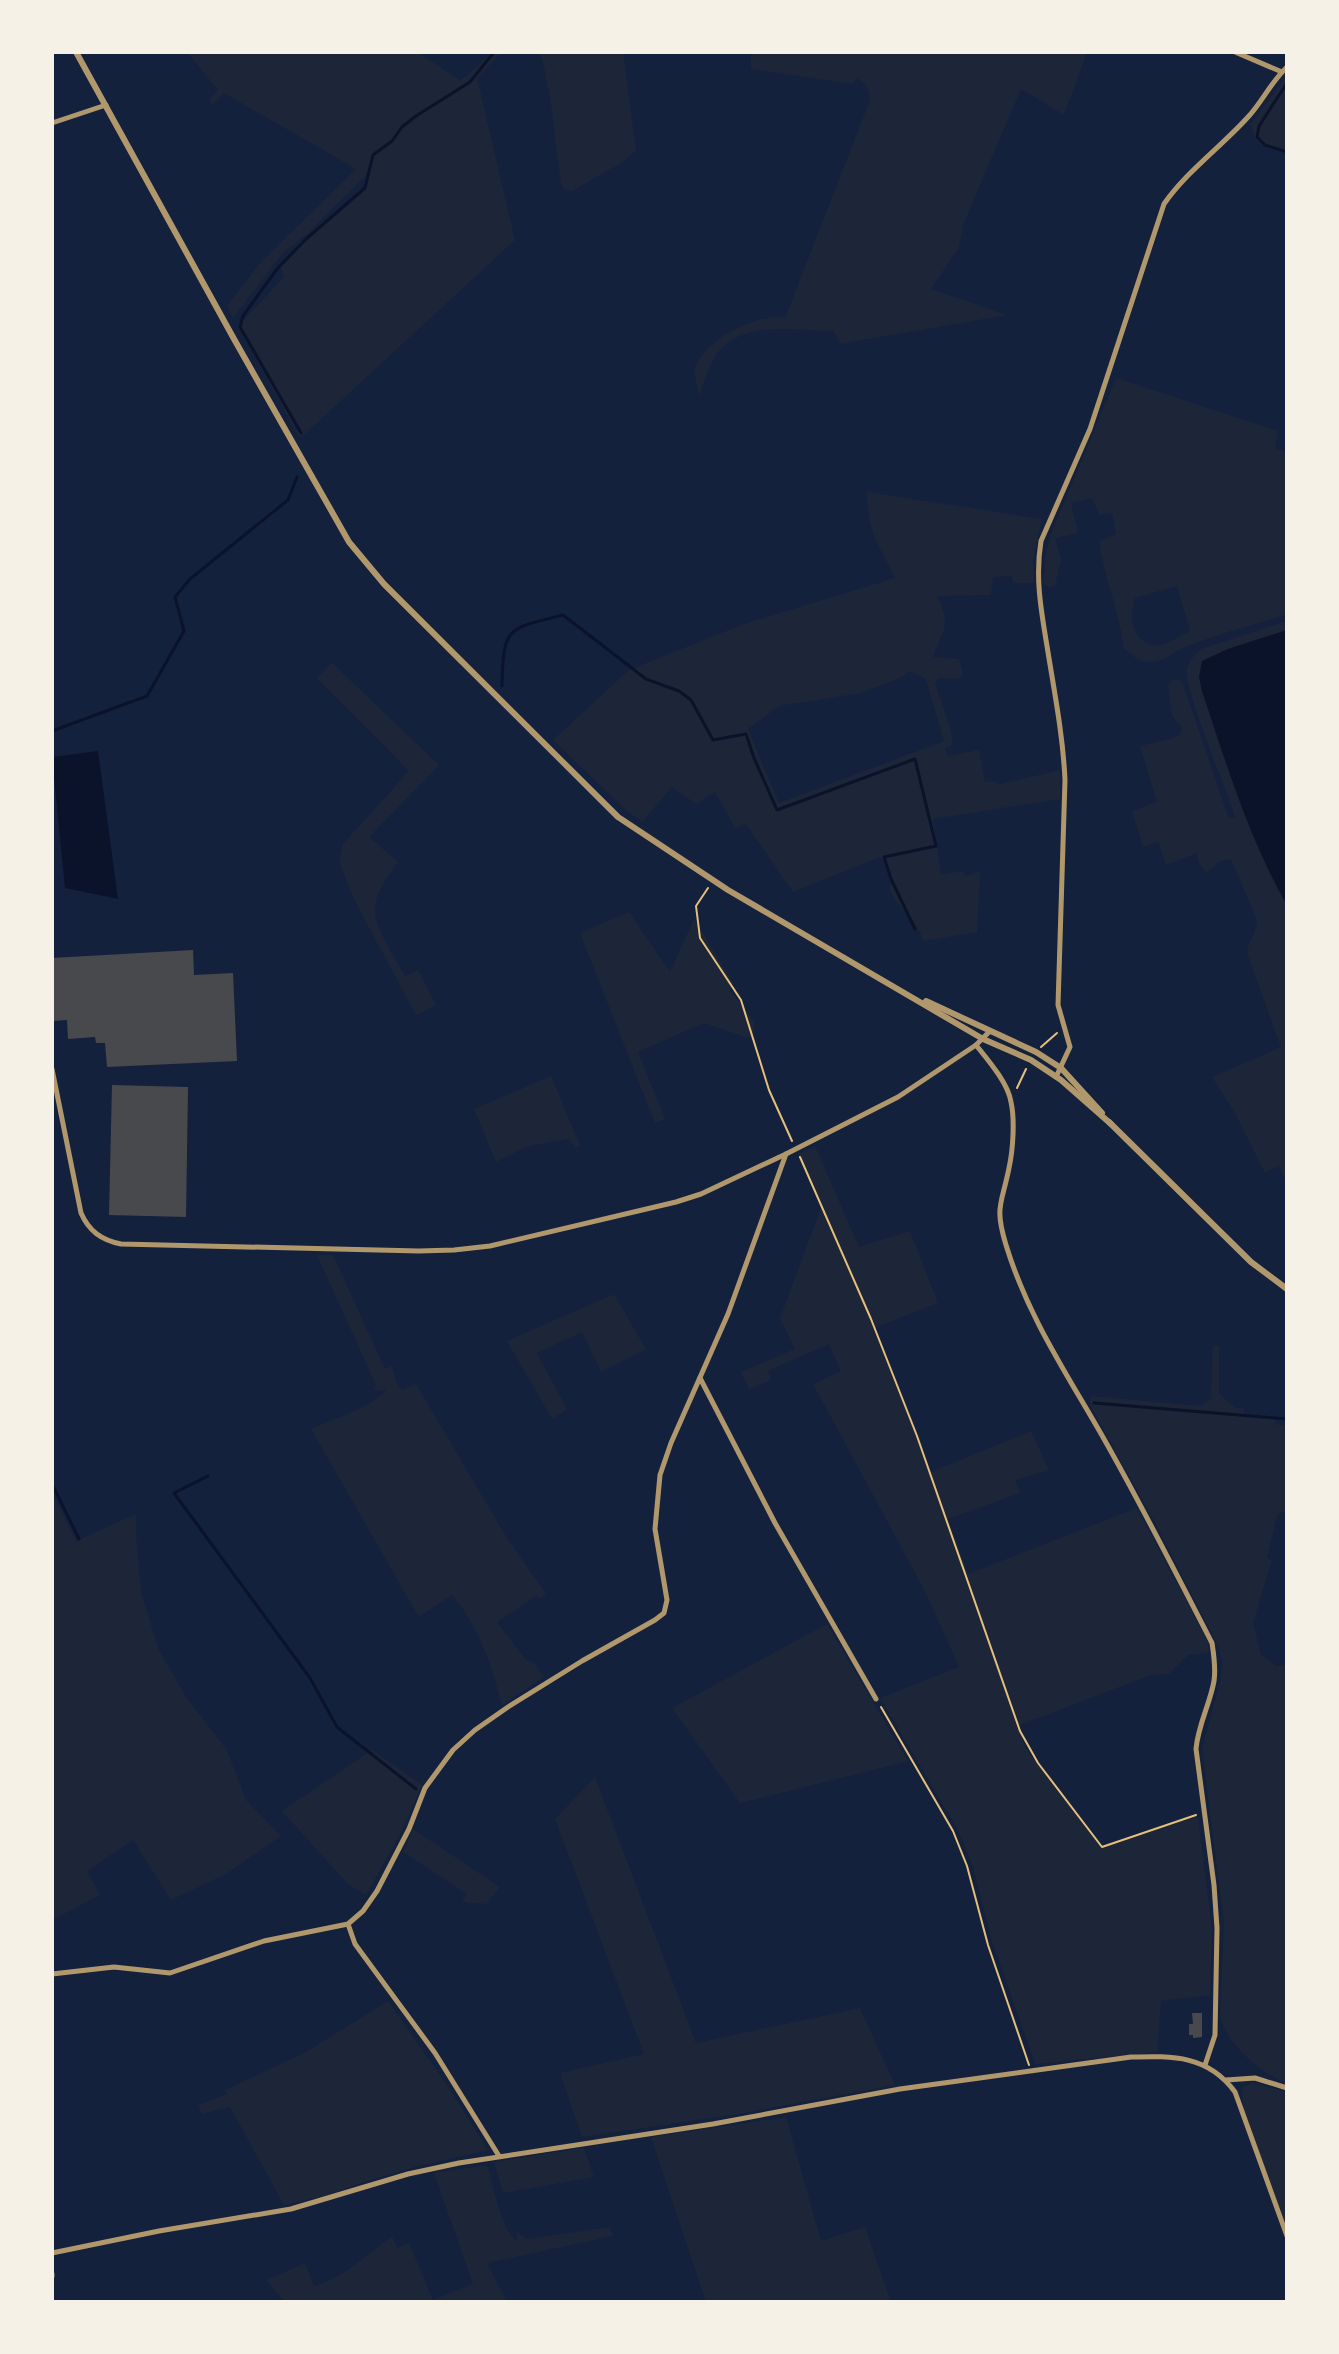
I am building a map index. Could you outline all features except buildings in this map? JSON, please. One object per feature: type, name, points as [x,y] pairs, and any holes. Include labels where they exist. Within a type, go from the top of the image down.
[{"type":"street","points":[[76,52],[349,542],[384,584],[618,817],[713,880],[889,984],[983,1039],[1031,1060],[1111,1124]]},
{"type":"street","points":[[1056,1077],[1070,1047],[1058,1005],[1065,780],[1064,751],[1039,596],[1041,541],[1090,429],[1164,204],[1177,185],[1249,116],[1285,70],[1235,52]]},
{"type":"street","points":[[52,123],[106,105]]},
{"type":"street","points":[[889,984],[1036,1052],[1061,1068],[1111,1124],[1251,1262],[1287,1289]]},
{"type":"street","points":[[52,1069],[81,1213],[87,1226],[108,1242],[454,1250],[490,1246],[701,1194],[898,1097],[976,1045],[990,1031]]},
{"type":"street","points":[[976,1045],[993,1065],[1011,1100],[1012,1148],[998,1213],[1006,1246],[1034,1317],[1136,1496],[1212,1643],[1214,1683],[1196,1749],[1217,1928],[1215,2035],[1205,2065]]},
{"type":"street","points":[[52,1974],[114,1967],[170,1973],[264,1941],[348,1924],[363,1911],[377,1891],[409,1829],[425,1788],[453,1750],[508,1707],[664,1613],[666,1585],[655,1529],[660,1475],[733,1302],[786,1154]]},
{"type":"street","points":[[700,1377],[775,1523],[876,1699]]},
{"type":"street","points":[[348,1924],[355,1944],[435,2053],[499,2156]]},
{"type":"street","points":[[52,2253],[291,2209],[408,2174],[459,2163],[713,2124],[900,2089],[1031,2070],[1167,2056],[1205,2065],[1226,2080],[1235,2092],[1287,2236]]},
{"type":"street","points":[[1226,2080],[1255,2078],[1287,2088]]},
{"type":"path","points":[[713,880],[696,906],[700,938],[741,1000],[769,1090],[848,1266],[911,1421],[1020,1731],[1038,1763],[1102,1847],[1204,1813]]},
{"type":"path","points":[[876,1699],[953,1831],[967,1866],[988,1945],[1031,2070]]},
{"type":"shaded area","points":[[187,52],[417,52],[460,80],[492,52],[502,52],[477,78],[515,240],[299,437],[238,326],[284,277],[280,264],[363,190],[368,182],[366,175],[309,232],[283,253],[233,318],[227,306],[261,262],[356,169],[224,93],[212,105],[209,99],[218,90]]},
{"type":"shaded area","points":[[540,52],[623,52],[636,150],[621,163],[572,191],[564,189],[561,184]]},
{"type":"shaded area","points":[[751,52],[1087,52],[1064,115],[1021,89],[963,225],[959,247],[931,289],[1007,315],[840,344],[834,331],[787,329],[754,332],[740,336],[716,355],[699,396],[695,370],[699,359],[719,339],[746,324],[774,317],[785,318],[870,100],[867,87],[856,78],[853,84],[751,69]]},
{"type":"shaded area","points":[[1287,75],[1287,154],[1259,142],[1251,124]]},
{"type":"shaded area","points":[[1116,378],[1278,431],[1275,448],[1286,452],[1287,614],[1197,642],[1160,660],[1143,661],[1124,648],[1101,554],[1099,541],[1116,534],[1112,513],[1099,515],[1092,498],[1071,503],[1078,533],[1055,538],[1061,560],[1055,586],[1049,587],[1043,584],[1050,536]],"holes":[[[1177,586],[1190,631],[1161,645],[1148,644],[1138,635],[1133,624],[1135,598]]]},
{"type":"shaded area","points":[[867,492],[1042,519],[1033,561],[1034,583],[1013,583],[1012,576],[993,577],[991,595],[937,596],[945,621],[933,657],[959,659],[963,674],[958,679],[938,678],[935,684],[952,737],[953,745],[945,748],[948,756],[979,750],[985,782],[996,781],[997,785],[1060,770],[1060,799],[933,819],[941,875],[963,871],[965,876],[980,872],[977,932],[923,941],[917,926],[892,894],[889,869],[880,857],[793,892],[746,824],[735,828],[715,792],[696,804],[672,787],[642,822],[553,740],[629,670],[744,624],[895,578],[875,537],[869,518]],"holes":[[[909,671],[926,679],[944,741],[779,803],[748,729],[779,706],[861,693],[902,677]]]},
{"type":"shaded area","points":[[1287,621],[1287,630],[1228,649],[1199,677],[1250,827],[1287,905],[1287,1181],[1278,1166],[1265,1173],[1235,1113],[1212,1077],[1281,1047],[1247,953],[1257,920],[1231,859],[1220,861],[1206,873],[1197,853],[1166,865],[1158,841],[1143,847],[1132,811],[1157,802],[1140,746],[1181,734],[1182,727],[1172,716],[1168,685],[1179,679],[1229,819],[1235,817],[1198,717],[1187,669],[1201,649]]},
{"type":"shaded area","points":[[1287,630],[1287,905],[1261,854],[1239,800],[1199,677],[1202,661]]},
{"type":"shaded area","points":[[332,663],[439,765],[369,837],[398,862],[376,901],[375,915],[381,933],[405,976],[418,970],[436,1005],[416,1015],[354,899],[339,861],[343,844],[409,771],[317,678]]},
{"type":"shaded area","points":[[98,751],[118,899],[65,888],[52,757]]},
{"type":"shaded area","points":[[629,912],[670,972],[694,919],[734,984],[730,990],[755,1023],[753,1035],[748,1038],[704,1023],[638,1052],[665,1119],[655,1123],[580,933]]},
{"type":"shaded area","points":[[551,1076],[580,1145],[576,1148],[568,1139],[528,1146],[496,1162],[474,1109]]},
{"type":"shaded area","points":[[815,1146],[859,1247],[910,1231],[938,1303],[874,1328],[931,1472],[1031,1431],[1049,1470],[1015,1480],[1020,1493],[948,1519],[968,1574],[1137,1508],[1206,1638],[1208,1653],[1188,1655],[1169,1674],[1151,1675],[1017,1726],[1026,1749],[1101,1845],[1198,1816],[1212,1929],[1210,1995],[1161,2001],[1157,2052],[1035,2064],[992,1941],[972,1864],[957,1828],[880,1698],[959,1667],[926,1593],[813,1384],[841,1371],[829,1344],[768,1371],[771,1380],[749,1389],[741,1372],[795,1349],[780,1318],[821,1208],[798,1154]]},
{"type":"shaded area","points":[[317,1255],[333,1255],[385,1369],[392,1366],[396,1382],[402,1390],[416,1384],[507,1538],[546,1594],[540,1599],[536,1596],[497,1622],[525,1659],[534,1663],[544,1677],[502,1705],[483,1647],[462,1608],[452,1595],[419,1617],[311,1429],[362,1407],[386,1390],[373,1391],[376,1385]]},
{"type":"shaded area","points":[[614,1294],[646,1349],[601,1372],[582,1332],[537,1353],[567,1409],[552,1419],[507,1341]]},
{"type":"shaded area","points":[[1219,1346],[1219,1393],[1235,1408],[1243,1408],[1245,1415],[1276,1417],[1275,1424],[1287,1426],[1287,1510],[1277,1515],[1267,1558],[1272,1560],[1253,1623],[1261,1655],[1276,1666],[1287,1665],[1287,2083],[1267,2073],[1236,2046],[1220,2015],[1224,1923],[1202,1749],[1221,1678],[1219,1647],[1090,1405],[1091,1396],[1201,1406],[1211,1398],[1213,1347]]},
{"type":"shaded area","points":[[52,1493],[76,1541],[136,1514],[141,1592],[159,1650],[186,1697],[227,1750],[246,1800],[281,1836],[226,1874],[171,1900],[133,1840],[87,1871],[100,1895],[52,1920]]},
{"type":"shaded area","points":[[827,1624],[908,1761],[740,1803],[672,1708]]},
{"type":"shaded area","points":[[372,1750],[422,1785],[401,1833],[366,1895],[348,1884],[282,1811]]},
{"type":"shaded area","points":[[595,1777],[696,2043],[860,2008],[895,2085],[738,2114],[582,2137],[560,2073],[644,2054],[555,1819]]},
{"type":"shaded area","points":[[413,1829],[500,1887],[486,1904],[462,1902],[467,1894],[403,1852]]},
{"type":"shaded area","points":[[388,2001],[488,2150],[422,2165],[324,2196],[284,2205],[230,2107],[202,2114],[198,2105],[227,2094],[225,2090],[306,2052]]},
{"type":"shaded area","points":[[1253,2083],[1287,2092],[1287,2228],[1245,2114],[1243,2087]]},
{"type":"shaded area","points":[[786,2117],[821,2241],[865,2227],[891,2302],[706,2302],[651,2137]]},
{"type":"shaded area","points":[[584,2148],[594,2177],[503,2193],[494,2162]]},
{"type":"shaded area","points":[[487,2165],[502,2217],[511,2236],[517,2241],[517,2232],[527,2239],[609,2227],[613,2236],[487,2263],[507,2302],[285,2302],[266,2280],[305,2263],[314,2286],[324,2283],[355,2265],[392,2236],[397,2248],[409,2243],[433,2300],[473,2284],[434,2173]]},
{"type":"waterway","points":[[301,433],[240,327],[243,316],[277,269],[306,239],[365,188],[373,155],[416,116],[470,82],[494,52]]},
{"type":"waterway","points":[[1287,83],[1259,126],[1257,137],[1265,145],[1287,152]]},
{"type":"waterway","points":[[52,731],[147,696],[184,631],[175,597],[190,579],[288,500],[297,477]]},
{"type":"waterway","points":[[502,686],[504,651],[512,633],[530,623],[563,615],[646,679],[679,691],[691,700],[713,740],[746,734],[777,810],[915,759],[936,846],[884,857],[915,929]]},
{"type":"waterway","points":[[1094,1403],[1287,1419]]},
{"type":"waterway","points":[[208,1476],[174,1493],[310,1678],[337,1727],[416,1789]]},
{"type":"waterway","points":[[52,1484],[79,1539]]}]
